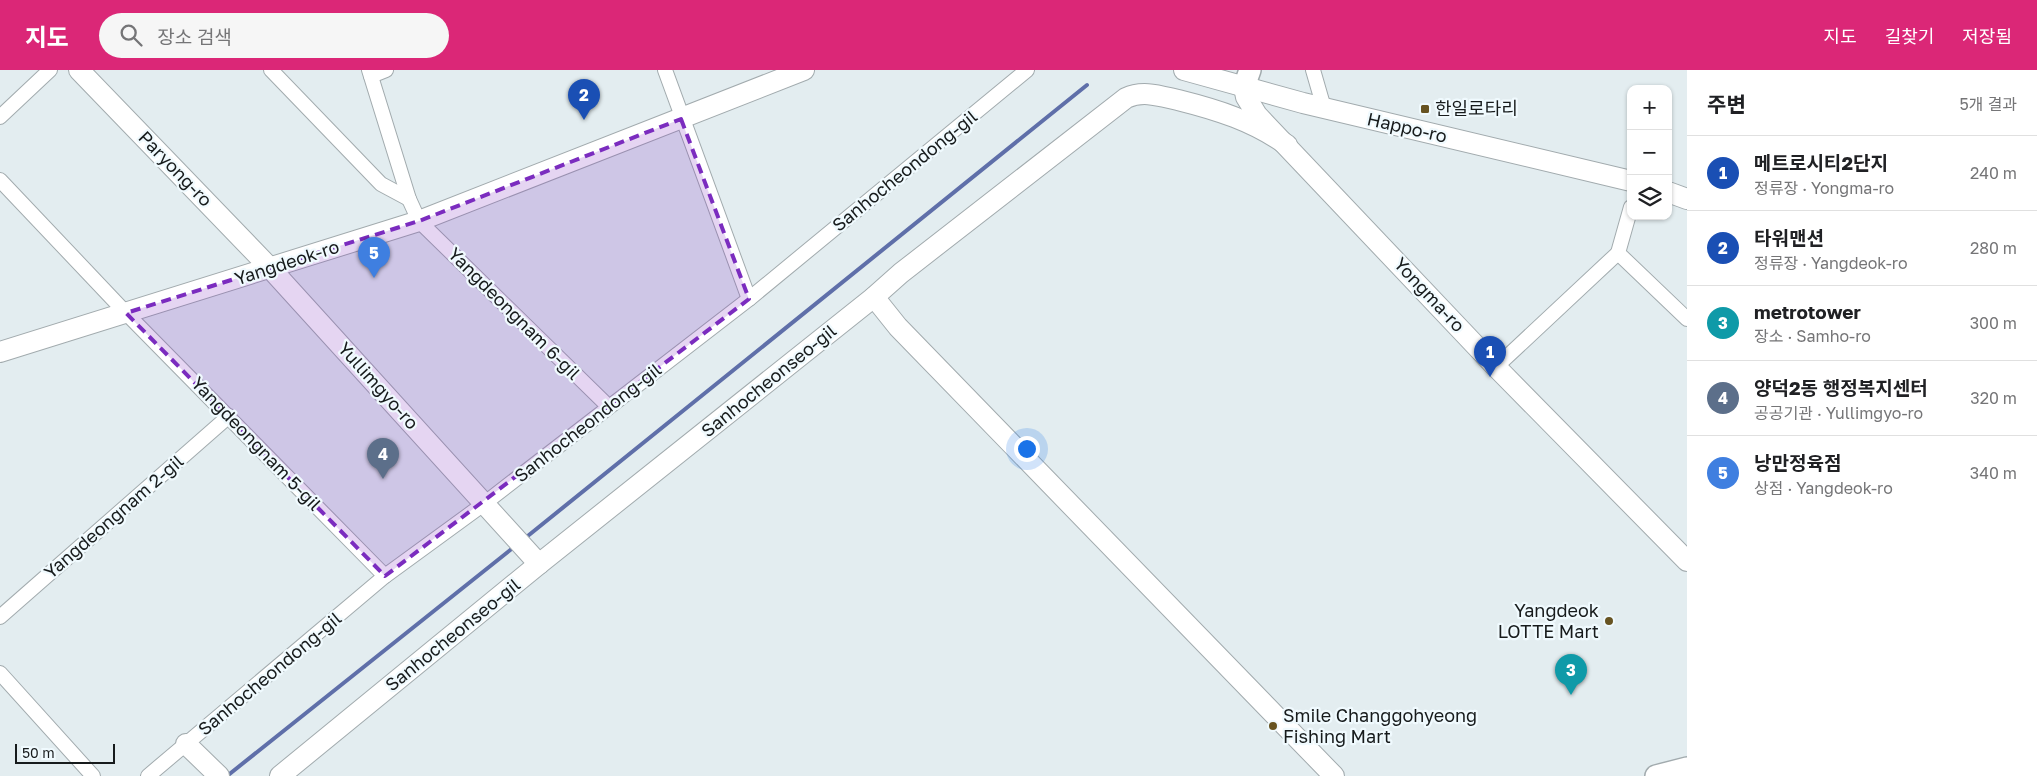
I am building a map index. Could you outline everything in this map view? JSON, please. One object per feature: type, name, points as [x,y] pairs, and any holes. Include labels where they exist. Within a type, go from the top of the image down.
[{"type":"main road","name":"Paryong-ro","points":[[79,70],[271,269]]},
{"type":"main road","name":"Yangdeok-ro","points":[[0,352],[271,269],[419,221],[804,70]]},
{"type":"main road","name":"Happo-ro","points":[[1184,70],[1247,79],[1324,108],[1627,180]]},
{"type":"main road","name":"Yongma-ro","points":[[1247,79],[1246,96],[1253,110],[1496,367],[1687,561]]},
{"type":"main road","name":"Sanhocheonseo-gil","points":[[280,776],[540,564],[874,297],[917,260],[1131,96],[1150,94],[1222,111],[1263,129],[1287,145]]},
{"type":"main road","points":[[1672,193],[1687,199]]},
{"type":"main road","name":"Yullimgyo-ro","points":[[271,269],[540,564]]},
{"type":"main road","points":[[874,297],[898,327],[1334,776]]},
{"type":"main road","points":[[188,747],[219,776]]},
{"type":"main road","points":[[1660,774],[1687,762]]},
{"type":"main road","points":[[1660,774],[1687,768]]},
{"type":"street","points":[[0,117],[50,70]]},
{"type":"street","points":[[272,70],[381,184],[410,199]]},
{"type":"street","points":[[386,70],[370,73],[410,199],[419,221]]},
{"type":"street","points":[[664,70],[749,298]]},
{"type":"street","name":"Sanhocheondong-gil","points":[[148,776],[188,747],[385,576],[485,503],[749,298],[1028,70]]},
{"type":"street","points":[[1312,70],[1324,108]]},
{"type":"street","name":"Yangdeongnam 5-gil","points":[[0,180],[126,313],[385,576]]},
{"type":"street","points":[[1496,367],[1618,253],[1627,220]]},
{"type":"street","name":"Yangdeongnam 6-gil","points":[[419,221],[608,406]]},
{"type":"street","points":[[1618,253],[1687,320]]},
{"type":"street","name":"Yangdeongnam 2-gil","points":[[0,617],[229,416]]},
{"type":"street","points":[[0,673],[93,776]]},
{"type":"highlighted area","points":[[681,119],[749,299],[385,576],[126,313],[419,221]]},
{"type":"waterway","points":[[524,539],[1087,85]]},
{"type":"waterway","points":[[227,776],[514,547]]},
{"type":"place","name":"한일로타리","points":[[1425,109]]},
{"type":"place","name":"타워맨션","points":[[584,120]]},
{"type":"place","name":"낭만정육점","points":[[374,278]]},
{"type":"place","name":"메트로시티2단지","points":[[1490,377]]},
{"type":"place","name":"양덕2동 행정복지센터","points":[[383,479]]},
{"type":"place","name":"Yangdeok LOTTE Mart","points":[[1609,621]]},
{"type":"place","name":"metrotower","points":[[1571,695]]},
{"type":"place","name":"Smile Changgohyeong Fishing Mart","points":[[1273,726]]}]
